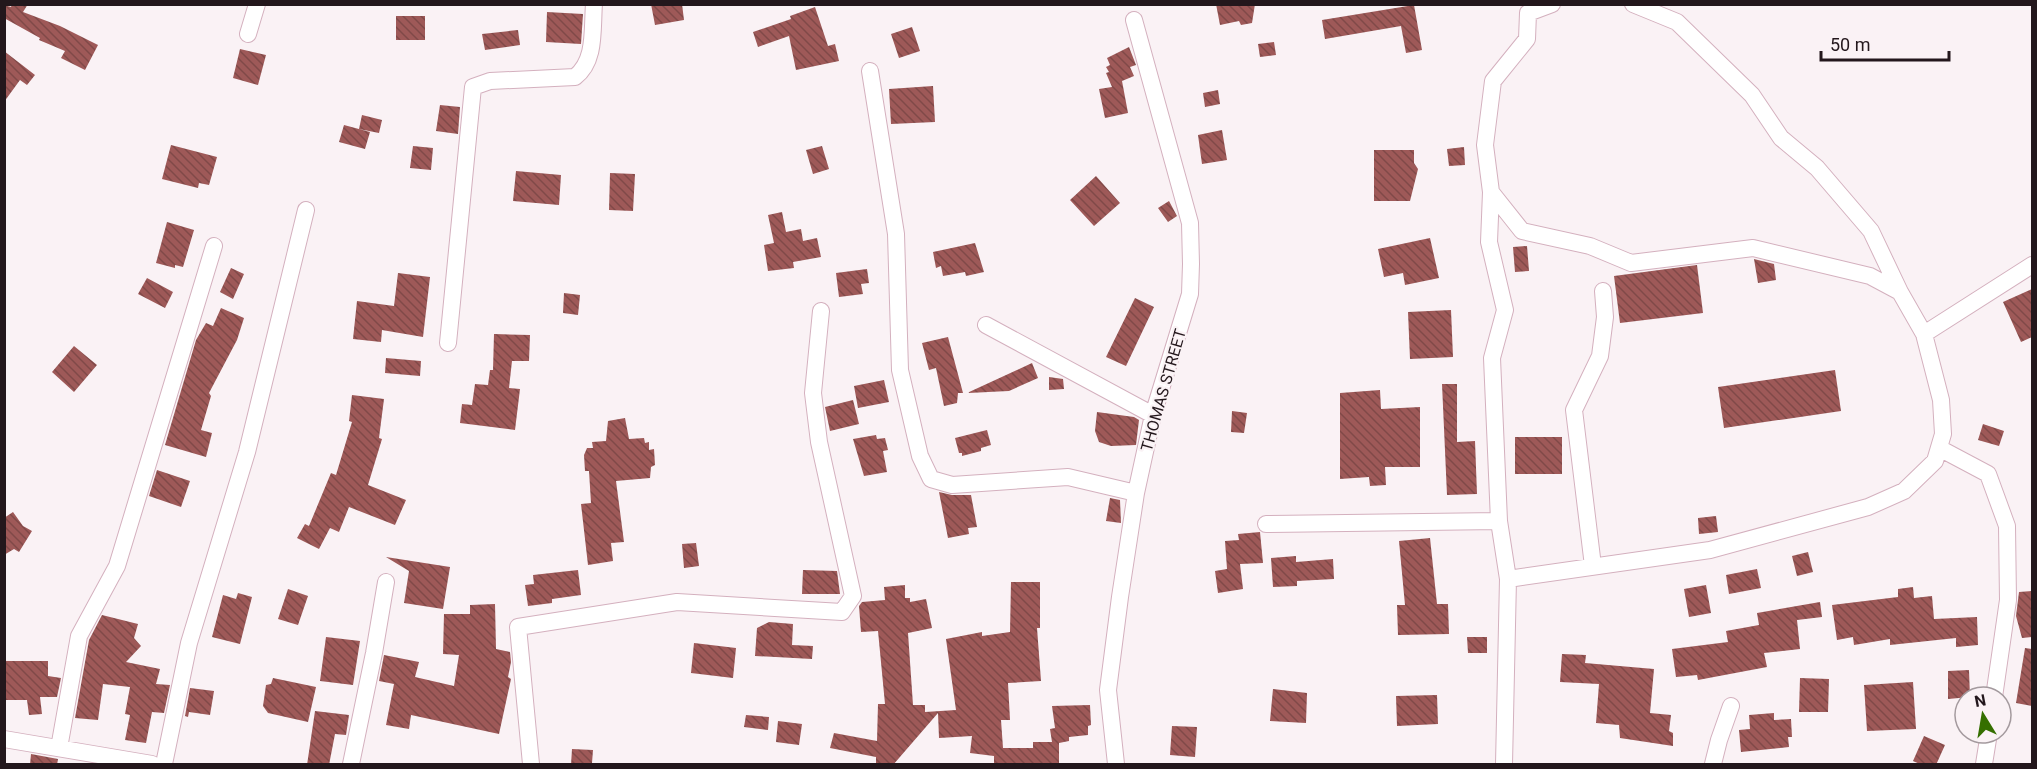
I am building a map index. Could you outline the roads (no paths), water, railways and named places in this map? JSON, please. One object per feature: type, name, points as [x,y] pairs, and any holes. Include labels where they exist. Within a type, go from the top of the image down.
[{"type":"street","points":[[248,34],[257,4]]},
{"type":"street","points":[[448,343],[470,101],[474,87],[490,81],[575,77],[585,69],[590,55],[594,4]]},
{"type":"street","points":[[1504,765],[1508,579],[1499,521],[1492,358],[1505,310],[1489,242],[1491,192],[1485,145],[1493,81],[1527,39],[1528,14],[1552,4]]},
{"type":"street","points":[[1508,579],[1710,550],[1869,507],[1905,490],[1935,461],[1943,435],[1941,399],[1924,334],[1900,292],[1871,231],[1816,168],[1781,138],[1752,95],[1677,22],[1633,4]]},
{"type":"street","name":"THOMAS STREET","points":[[1116,765],[1108,690],[1136,493],[1154,415],[1190,294],[1190,223],[1134,20]]},
{"type":"street","points":[[870,71],[896,234],[900,370],[920,456],[931,479],[952,484],[1068,477],[1136,493]]},
{"type":"street","points":[[1491,192],[1522,231],[1590,246],[1631,262],[1753,248],[1870,276],[1900,292]]},
{"type":"street","points":[[164,765],[189,643],[247,452],[306,210]]},
{"type":"street","points":[[59,748],[79,636],[117,566],[214,246]]},
{"type":"street","points":[[1924,334],[2032,265]]},
{"type":"street","points":[[1593,566],[1574,410],[1600,356],[1605,317],[1603,291]]},
{"type":"street","points":[[531,765],[518,627],[677,602],[842,612],[845,609],[853,596],[819,442],[813,393],[821,311]]},
{"type":"street","points":[[986,325],[1154,415]]},
{"type":"street","points":[[1939,448],[1988,474],[2007,526],[2008,600],[1996,685]]},
{"type":"street","points":[[1266,524],[1499,521]]},
{"type":"street","points":[[351,765],[386,582]]},
{"type":"street","points":[[1713,765],[1731,706]]},
{"type":"street","points":[[4,739],[152,765]]},
{"type":"street","points":[[1984,765],[1987,745]]}]
